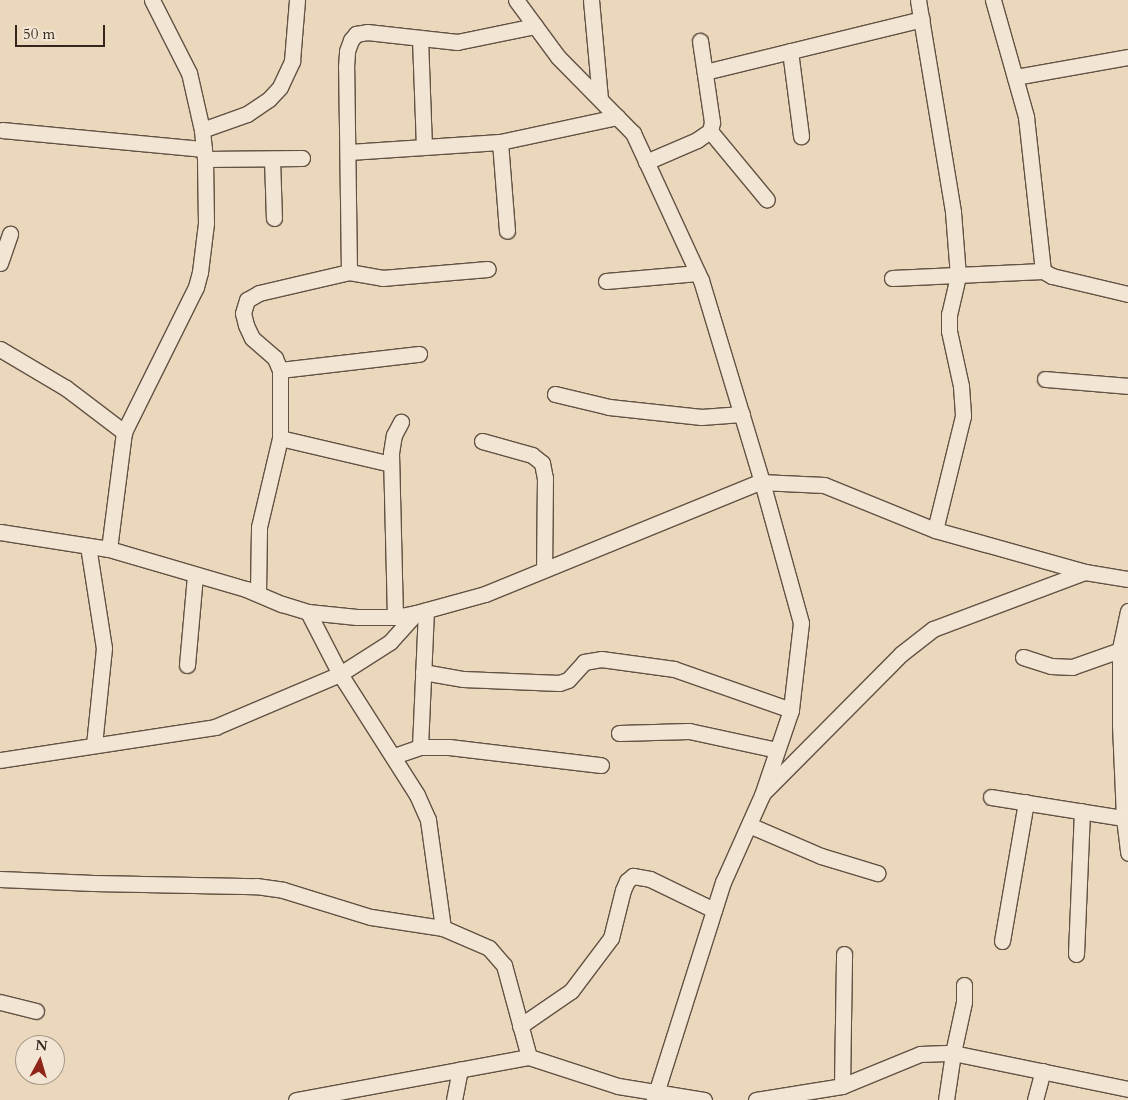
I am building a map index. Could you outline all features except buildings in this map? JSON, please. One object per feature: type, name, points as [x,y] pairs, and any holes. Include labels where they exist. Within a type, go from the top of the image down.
[{"type":"street","points":[[109,549],[124,432],[196,287],[200,272],[206,224],[205,154],[202,130],[189,72],[152,0]]},
{"type":"street","points":[[202,130],[247,114],[269,99],[280,87],[292,61],[297,0]]},
{"type":"street","points":[[516,0],[558,57],[633,134],[698,273],[762,482],[800,623],[791,710],[762,795],[723,882],[655,1096]]},
{"type":"street","points":[[591,0],[600,100]]},
{"type":"street","points":[[918,0],[953,212],[958,276],[949,314],[949,331],[961,386],[963,416],[934,530]]},
{"type":"street","points":[[993,0],[1026,117],[1043,271]]},
{"type":"street","points":[[705,72],[922,19]]},
{"type":"street","points":[[349,272],[349,152],[346,68],[347,50],[351,40],[356,34],[367,32],[457,42],[535,26]]},
{"type":"street","points":[[420,38],[424,147]]},
{"type":"street","points":[[646,162],[697,140],[710,131],[712,122],[700,41]]},
{"type":"street","points":[[790,51],[801,136]]},
{"type":"street","points":[[1015,77],[1128,56]]},
{"type":"street","points":[[349,152],[500,142],[617,117]]},
{"type":"street","points":[[2,130],[205,154],[272,159],[302,158]]},
{"type":"street","points":[[710,131],[767,200]]},
{"type":"street","points":[[500,142],[507,231]]},
{"type":"street","points":[[272,159],[274,218]]},
{"type":"street","points":[[0,263],[10,234]]},
{"type":"street","points":[[258,594],[259,528],[280,438],[280,370],[274,358],[252,338],[246,326],[243,313],[246,300],[259,293],[349,272],[382,278],[488,268]]},
{"type":"street","points":[[892,278],[1043,271],[1052,276],[1128,294]]},
{"type":"street","points":[[606,281],[698,273]]},
{"type":"street","points":[[0,349],[66,388],[124,432]]},
{"type":"street","points":[[280,370],[419,354]]},
{"type":"street","points":[[1045,378],[1128,386]]},
{"type":"street","points":[[555,394],[609,407],[701,417],[742,414]]},
{"type":"street","points":[[394,617],[391,464],[394,435],[401,422]]},
{"type":"street","points":[[280,438],[391,464]]},
{"type":"street","points":[[482,441],[532,455],[542,463],[545,478],[544,569]]},
{"type":"street","points":[[0,532],[109,549],[258,594],[308,612],[357,617],[394,617],[421,612],[485,594],[762,482],[824,485],[934,530],[1085,572],[1128,579]]},
{"type":"street","points":[[88,546],[104,648],[94,744]]},
{"type":"street","points":[[762,795],[900,654],[933,629],[1085,572]]},
{"type":"street","points":[[187,665],[195,575]]},
{"type":"street","points":[[1127,846],[1120,725],[1120,650],[1128,611]]},
{"type":"street","points":[[308,612],[340,674],[418,796],[428,820],[443,928]]},
{"type":"street","points":[[420,747],[423,672],[421,612]]},
{"type":"street","points":[[0,760],[94,744],[215,727],[340,674],[390,642],[421,612]]},
{"type":"street","points":[[1023,657],[1051,666],[1072,667],[1120,650]]},
{"type":"street","points":[[423,672],[462,679],[559,683],[568,680],[584,662],[601,659],[674,669],[791,710]]},
{"type":"street","points":[[619,733],[689,731],[777,750]]},
{"type":"street","points":[[394,756],[420,747],[450,747],[600,765]]},
{"type":"street","points":[[991,797],[1124,818]]},
{"type":"street","points":[[1002,941],[1026,802]]},
{"type":"street","points":[[1076,954],[1082,811]]},
{"type":"street","points":[[749,825],[821,856],[877,873]]},
{"type":"street","points":[[520,1026],[571,991],[611,938],[623,890],[627,881],[633,876],[650,879],[714,910]]},
{"type":"street","points":[[0,879],[256,886],[282,890],[371,918],[443,928],[489,948],[504,964],[529,1057]]},
{"type":"street","points":[[842,1086],[844,954]]},
{"type":"street","points":[[946,1100],[952,1053],[964,1002],[964,985]]},
{"type":"street","points":[[0,1002],[36,1011]]},
{"type":"street","points":[[756,1100],[803,1096],[842,1086],[920,1054],[952,1053],[1128,1089]]},
{"type":"street","points":[[296,1100],[529,1057],[655,1096],[704,1100]]},
{"type":"street","points":[[454,1100],[460,1070]]},
{"type":"street","points":[[1035,1100],[1043,1071]]}]
